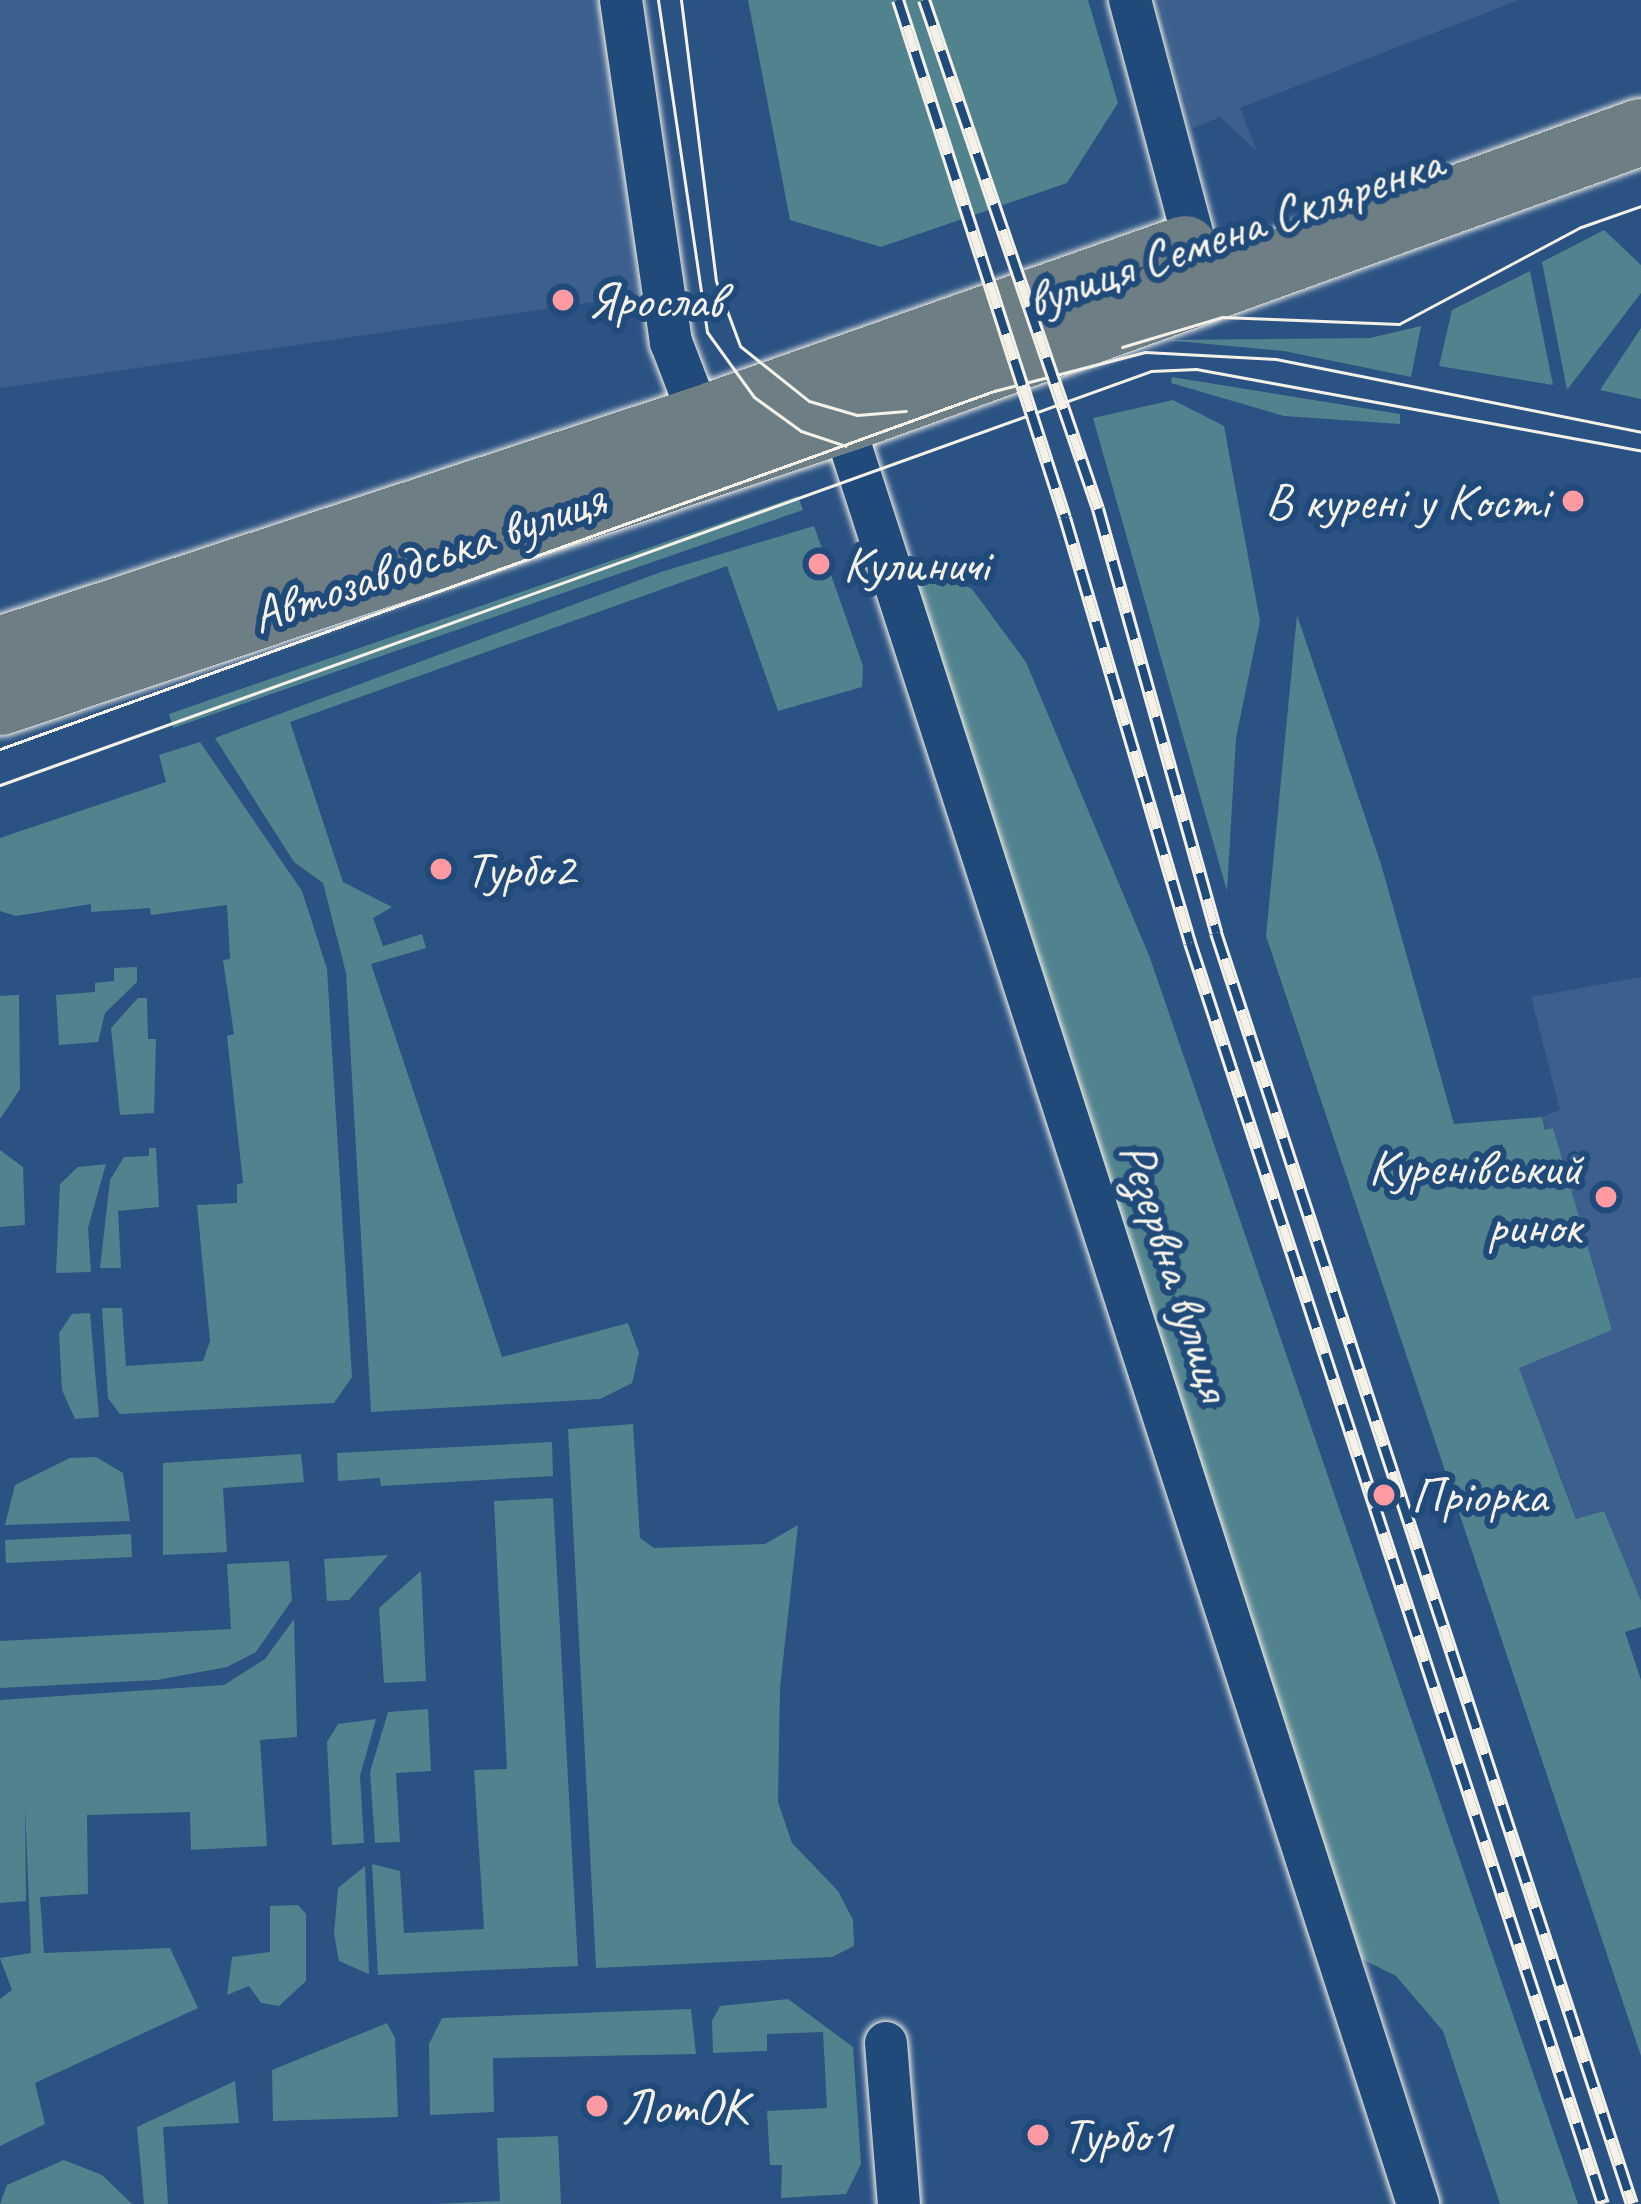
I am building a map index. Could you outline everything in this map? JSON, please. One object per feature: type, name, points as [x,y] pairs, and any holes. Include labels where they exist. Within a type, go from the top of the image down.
[{"type":"main road","name":"вулиця Семена Скляренка","points":[[842,402],[1195,245],[1641,88]]},
{"type":"main road","name":"вулиця Семена Скляренка","points":[[842,402],[1641,132]]},
{"type":"main road","name":"Автозаводська вулиця","points":[[0,650],[842,402]]},
{"type":"main road","name":"Автозаводська вулиця","points":[[0,702],[708,439]]},
{"type":"street","points":[[621,0],[671,342],[708,439]]},
{"type":"street","points":[[1130,0],[1195,245]]},
{"type":"street","name":"Резервна вулиця","points":[[842,402],[1418,2204]]},
{"type":"street","points":[[886,2043],[899,2204]]},
{"type":"shaded area","points":[[0,0],[603,0],[641,295],[0,388]]},
{"type":"shaded area","points":[[1159,0],[1519,0],[1240,108],[1257,151],[1220,117],[1193,128]]},
{"type":"shaded area","points":[[1641,977],[1641,1601],[1637,1601],[1603,1511],[1577,1520],[1519,1368],[1612,1329],[1542,1117],[1560,1110],[1531,997]]},
{"type":"green space","points":[[748,0],[1088,0],[1118,103],[1067,183],[881,247],[790,220]]},
{"type":"green space","points":[[1604,230],[1641,265],[1641,293],[1567,390],[1542,262]]},
{"type":"green space","points":[[1530,271],[1553,385],[1439,366],[1452,310]]},
{"type":"green space","points":[[1421,326],[1411,377],[1284,351],[1166,340],[1370,338]]},
{"type":"green space","points":[[1641,328],[1641,399],[1600,390]]},
{"type":"green space","points":[[1172,377],[1400,414],[1400,424],[1284,416],[1171,383]]},
{"type":"green space","points":[[1173,400],[1224,426],[1260,621],[1236,738],[1227,891],[1093,418]]},
{"type":"green space","points":[[798,496],[803,510],[173,728],[169,714]]},
{"type":"green space","points":[[814,526],[863,666],[862,687],[778,711],[727,566],[290,722],[343,882],[392,907],[373,918],[383,946],[422,934],[426,948],[371,964],[502,1357],[628,1323],[639,1353],[632,1383],[600,1399],[371,1412],[346,973],[323,883],[294,862],[215,738],[661,572]]},
{"type":"green space","points":[[903,556],[972,589],[1026,662],[1150,958],[1578,2204],[1500,2204],[1443,2031],[1396,1976],[1362,1959]]},
{"type":"green space","points":[[1297,615],[1381,864],[1454,1124],[1542,1117],[1545,1130],[1553,1128],[1612,1330],[1519,1368],[1576,1519],[1604,1511],[1641,1601],[1641,1627],[1625,1632],[1641,1680],[1641,2056],[1266,936]]},
{"type":"green space","points":[[200,742],[302,891],[327,969],[352,1377],[334,1403],[120,1414],[108,1398],[102,1308],[122,1308],[126,1366],[203,1361],[210,1341],[197,1205],[237,1203],[237,1184],[243,1183],[227,1036],[234,1034],[223,960],[230,959],[227,905],[151,915],[150,908],[91,912],[91,904],[16,916],[0,911],[0,838],[166,782],[159,755]]},
{"type":"green space","points":[[137,967],[137,982],[105,1013],[98,1042],[59,1045],[56,995],[95,992],[95,983],[114,981],[114,968]]},
{"type":"green space","points":[[19,995],[20,1089],[0,1119],[0,996]]},
{"type":"green space","points":[[138,998],[147,998],[148,1039],[156,1039],[154,1113],[120,1115],[111,1028]]},
{"type":"green space","points":[[149,1148],[156,1148],[159,1207],[118,1211],[121,1268],[100,1268],[110,1180],[124,1157],[149,1156]]},
{"type":"green space","points":[[0,1150],[23,1167],[25,1225],[0,1227]]},
{"type":"green space","points":[[106,1164],[88,1228],[91,1272],[56,1273],[60,1184],[78,1167]]},
{"type":"green space","points":[[90,1313],[99,1417],[75,1419],[62,1390],[59,1333],[72,1314]]},
{"type":"green space","points":[[633,1424],[640,1538],[654,1548],[765,1544],[798,1525],[780,1688],[778,1802],[792,1843],[838,1891],[853,1920],[854,1946],[832,1957],[596,1968],[568,1429]]},
{"type":"green space","points":[[552,1442],[553,1476],[381,1486],[380,1478],[338,1481],[337,1453]]},
{"type":"green space","points":[[301,1454],[304,1482],[223,1488],[227,1552],[163,1555],[163,1463]]},
{"type":"green space","points":[[96,1457],[123,1473],[130,1521],[5,1525],[15,1485],[70,1458]]},
{"type":"green space","points":[[553,1498],[578,1966],[378,1975],[372,1864],[400,1871],[404,1933],[484,1929],[474,1770],[507,1769],[494,1501]]},
{"type":"green space","points":[[131,1534],[132,1557],[6,1563],[5,1540]]},
{"type":"green space","points":[[388,1555],[349,1600],[327,1601],[324,1559]]},
{"type":"green space","points":[[289,1561],[292,1600],[256,1652],[227,1667],[157,1680],[0,1688],[0,1641],[231,1629],[227,1564]]},
{"type":"green space","points":[[421,1571],[426,1681],[384,1683],[379,1608]]},
{"type":"green space","points":[[294,1619],[297,1737],[260,1740],[267,1846],[191,1850],[190,1812],[87,1815],[88,1894],[40,1897],[44,1953],[170,1948],[198,2008],[35,2083],[45,2124],[0,2146],[0,1999],[12,1990],[0,1958],[31,1953],[25,1806],[26,1901],[0,1903],[0,1700],[224,1685],[265,1659]]},
{"type":"green space","points":[[428,1709],[431,1771],[396,1773],[400,1842],[375,1843],[370,1772],[388,1712]]},
{"type":"green space","points":[[376,1719],[360,1776],[364,1843],[332,1845],[327,1742],[338,1724]]},
{"type":"green space","points":[[365,1866],[369,1974],[339,1961],[334,1934],[338,1888]]},
{"type":"green space","points":[[298,1905],[306,1914],[306,1981],[279,2006],[261,2003],[249,1986],[227,1995],[232,1957],[270,1952],[270,1906]]},
{"type":"green space","points":[[788,1999],[853,2047],[861,2164],[846,2194],[781,2198],[782,2165],[770,2165],[767,2111],[827,2108],[823,2032],[767,2034],[767,2051],[713,2053],[712,2021],[720,2006]]},
{"type":"green space","points":[[691,2009],[696,2054],[493,2058],[494,2112],[430,2115],[429,2044],[442,2018]]},
{"type":"green space","points":[[387,2023],[395,2038],[398,2117],[273,2121],[272,2070]]},
{"type":"green space","points":[[235,2081],[239,2123],[163,2127],[168,2204],[144,2204],[137,2127]]},
{"type":"green space","points":[[558,2136],[561,2204],[433,2204],[500,2201],[497,2138]]},
{"type":"green space","points":[[64,2160],[102,2175],[132,2204],[0,2204],[7,2185]]},
{"type":"tram line","points":[[658,0],[707,332],[754,397],[801,431],[846,446]]},
{"type":"tram line","points":[[681,0],[716,281],[740,346],[809,401],[857,415],[906,411]]},
{"type":"tram line","points":[[1122,347],[1222,317],[1399,324],[1581,227],[1641,206]]},
{"type":"tram line","points":[[0,749],[994,391],[1145,352],[1276,359],[1641,432]]},
{"type":"tram line","points":[[0,785],[1151,371],[1196,369],[1641,451]]},
{"type":"railway","points":[[898,0],[1065,518],[1190,943],[1603,2204]]},
{"type":"railway","points":[[924,0],[1098,509],[1216,933],[1632,2204]]},
{"type":"place","name":"Ярослав","points":[[563,300]]},
{"type":"place","name":"В курені у Кості","points":[[1573,501]]},
{"type":"place","name":"Кулиничі","points":[[819,564]]},
{"type":"place","name":"Турбо2","points":[[441,869]]},
{"type":"place","name":"Куренівський ринок","points":[[1606,1197]]},
{"type":"place","name":"Пріорка","points":[[1384,1495]]},
{"type":"place","name":"ЛотОК","points":[[597,2106]]},
{"type":"place","name":"Турбо1","points":[[1038,2135]]}]
